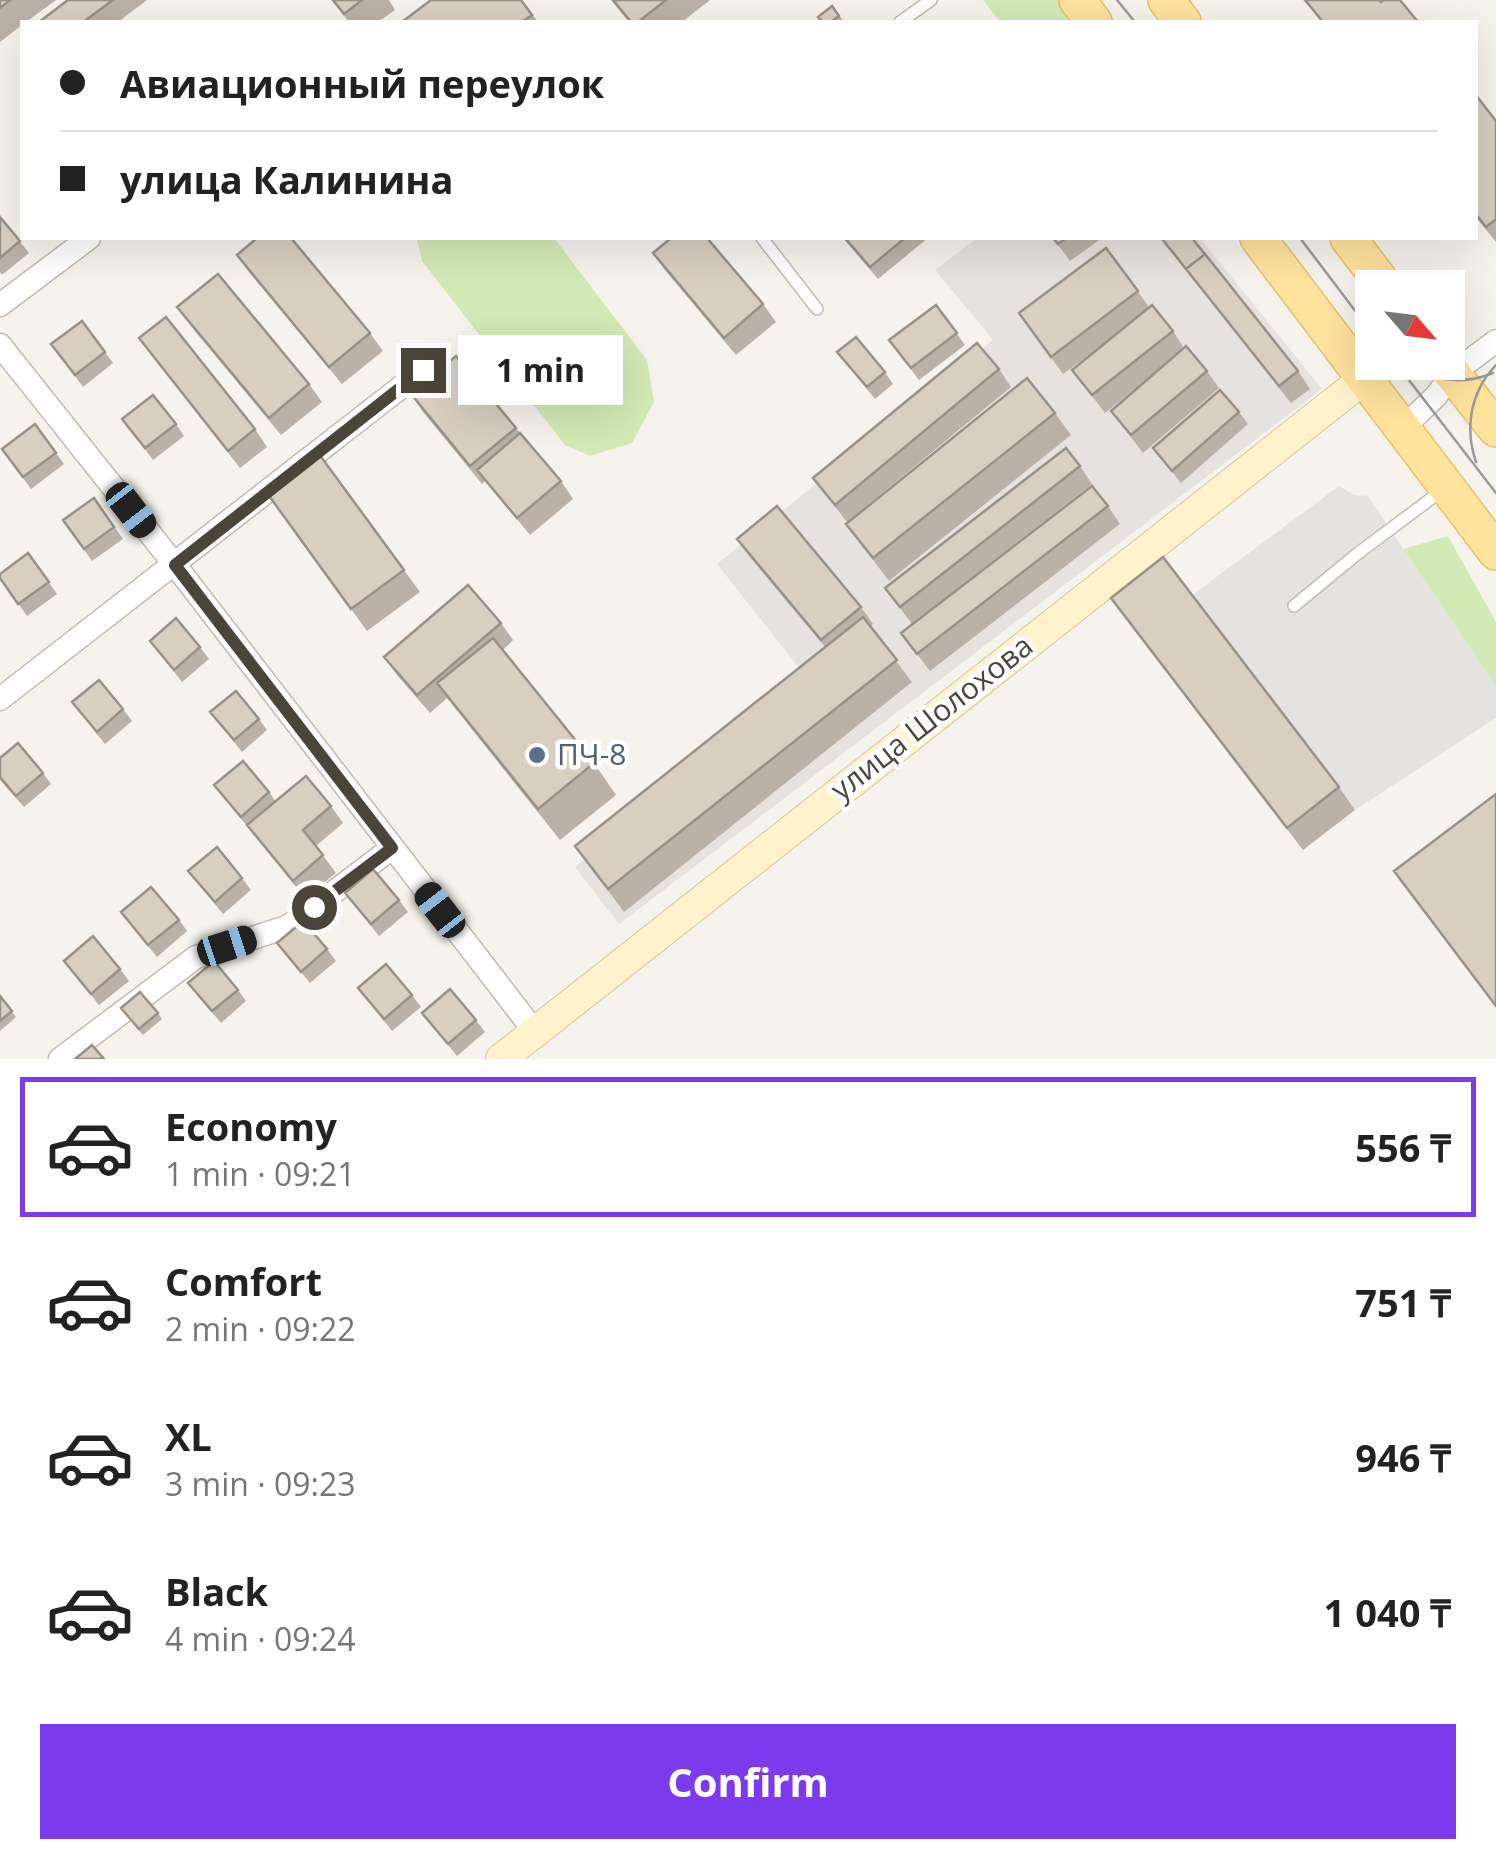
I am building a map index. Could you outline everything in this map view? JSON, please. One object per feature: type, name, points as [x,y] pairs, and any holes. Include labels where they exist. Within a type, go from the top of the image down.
[{"type":"main road","points":[[1166,0],[1181,20]]},
{"type":"main road","points":[[1260,240],[1355,365]]},
{"type":"main road","points":[[1350,240],[1372,270]]},
{"type":"main road","points":[[1367,380],[1496,552]]},
{"type":"main road","points":[[1457,380],[1496,429]]},
{"type":"street","points":[[0,305],[86,240]]},
{"type":"street","points":[[1465,358],[1496,341]]},
{"type":"street","points":[[0,345],[175,565],[534,1032]]},
{"type":"street","points":[[0,699],[423,370]]},
{"type":"street","name":"улица Шолохова","points":[[501,1059],[1362,380]]},
{"type":"street","points":[[1403,428],[1436,396],[1443,380]]},
{"type":"street","points":[[60,1059],[196,956],[289,926],[392,848]]},
{"type":"lane","points":[[903,20],[931,0]]},
{"type":"lane","points":[[764,240],[816,309]]},
{"type":"lane","points":[[1294,606],[1446,487]]},
{"type":"shaded area","points":[[974,240],[1202,240],[1322,389],[619,924],[575,867],[800,669],[717,564],[993,340],[935,270]]},
{"type":"shaded area","points":[[1339,486],[1354,495],[1368,496],[1496,687],[1496,718],[1355,810],[1191,596]]},
{"type":"green space","points":[[983,0],[1063,0],[1078,20],[998,20]]},
{"type":"green space","points":[[417,240],[556,240],[647,360],[654,402],[632,443],[590,456],[565,445],[422,261]]},
{"type":"green space","points":[[1448,536],[1496,622],[1496,687],[1403,549]]},
{"type":"building","points":[[68,0],[113,0],[86,20],[42,20]]},
{"type":"building","points":[[333,0],[362,0],[344,14]]},
{"type":"building","points":[[431,0],[521,0],[532,15],[525,20],[405,20]]},
{"type":"building","points":[[613,0],[666,0],[641,20],[629,20]]},
{"type":"building","points":[[1305,0],[1400,0],[1416,20],[1321,20]]},
{"type":"building","points":[[832,6],[839,16],[834,20],[818,17]]},
{"type":"building","points":[[1478,98],[1496,121],[1496,219],[1486,227],[1478,217]]},
{"type":"building","points":[[0,217],[20,241],[0,258]]},
{"type":"building","points":[[255,240],[293,240],[370,333],[329,367],[237,255]]},
{"type":"building","points":[[669,240],[709,240],[763,304],[724,338],[653,253]]},
{"type":"building","points":[[847,240],[903,240],[870,267]]},
{"type":"building","points":[[1163,240],[1194,240],[1205,254],[1186,269]]},
{"type":"building","points":[[1106,248],[1138,291],[1051,357],[1019,313]]},
{"type":"building","points":[[1205,254],[1298,371],[1279,386],[1186,269]]},
{"type":"building","points":[[218,274],[309,384],[269,418],[177,307]]},
{"type":"building","points":[[936,305],[957,333],[911,368],[889,340]]},
{"type":"building","points":[[1152,305],[1173,331],[1092,395],[1072,370]]},
{"type":"building","points":[[166,317],[255,429],[228,451],[139,338]]},
{"type":"building","points":[[82,321],[105,352],[75,375],[51,344]]},
{"type":"building","points":[[856,337],[885,372],[867,387],[837,352]]},
{"type":"building","points":[[977,343],[999,369],[835,505],[813,478]]},
{"type":"building","points":[[1186,346],[1207,371],[1131,435],[1111,411]]},
{"type":"building","points":[[456,356],[516,428],[470,466],[411,394]]},
{"type":"building","points":[[1027,378],[1055,413],[873,558],[846,524]]},
{"type":"building","points":[[1220,390],[1239,412],[1172,471],[1153,448]]},
{"type":"building","points":[[153,395],[176,424],[145,448],[122,419]]},
{"type":"building","points":[[35,424],[56,453],[23,477],[2,449]]},
{"type":"building","points":[[520,433],[561,481],[517,518],[477,470]]},
{"type":"building","points":[[1066,448],[1080,466],[900,607],[885,588]]},
{"type":"building","points":[[319,454],[404,570],[351,609],[267,493]]},
{"type":"building","points":[[1092,486],[1108,506],[917,654],[901,633]]},
{"type":"building","points":[[94,498],[114,527],[84,549],[63,520]]},
{"type":"building","points":[[777,506],[861,607],[821,640],[737,539]]},
{"type":"building","points":[[28,553],[49,582],[18,604],[0,574]]},
{"type":"building","points":[[1163,557],[1339,787],[1287,828],[1111,598]]},
{"type":"building","points":[[468,585],[501,623],[417,695],[384,657]]},
{"type":"building","points":[[863,617],[897,660],[608,889],[575,846]]},
{"type":"building","points":[[176,618],[200,647],[174,670],[150,641]]},
{"type":"building","name":"ПЧ-8","points":[[493,638],[594,763],[538,809],[437,683]]},
{"type":"building","points":[[99,680],[123,709],[97,732],[72,702]]},
{"type":"building","points":[[236,691],[259,719],[234,740],[210,712]]},
{"type":"building","points":[[18,743],[43,773],[16,796],[0,777],[0,758]]},
{"type":"building","points":[[243,761],[269,792],[241,817],[214,785]]},
{"type":"building","points":[[306,776],[331,806],[303,830],[323,855],[293,881],[247,825]]},
{"type":"building","points":[[1496,794],[1496,1006],[1394,871]]},
{"type":"building","points":[[217,847],[242,878],[215,902],[188,871]]},
{"type":"building","points":[[373,869],[399,900],[371,924],[345,893]]},
{"type":"building","points":[[151,887],[179,920],[148,945],[121,912]]},
{"type":"building","points":[[303,921],[327,949],[301,972],[277,943]]},
{"type":"building","points":[[93,936],[120,969],[91,994],[64,961]]},
{"type":"building","points":[[214,961],[238,990],[212,1011],[188,983]]},
{"type":"building","points":[[386,964],[412,995],[384,1019],[358,988]]},
{"type":"building","points":[[450,989],[476,1020],[448,1044],[422,1013]]},
{"type":"building","points":[[140,992],[158,1013],[139,1029],[121,1008]]},
{"type":"building","points":[[0,996],[12,1011],[0,1021]]},
{"type":"building","points":[[92,1045],[104,1059],[75,1059]]},
{"type":"tram line","points":[[1117,0],[1133,20]]},
{"type":"tram line","points":[[1302,240],[1355,311]]},
{"type":"tram line","points":[[1476,462],[1472,410],[1481,386],[1496,365]]},
{"type":"tram line","points":[[1465,379],[1493,373]]},
{"type":"tram line","points":[[1409,380],[1496,493]]},
{"type":"place","name":"ПЧ-8","points":[[537,755]]},
{"type":"route","points":[[314,907],[392,848],[175,565],[423,370]]}]
